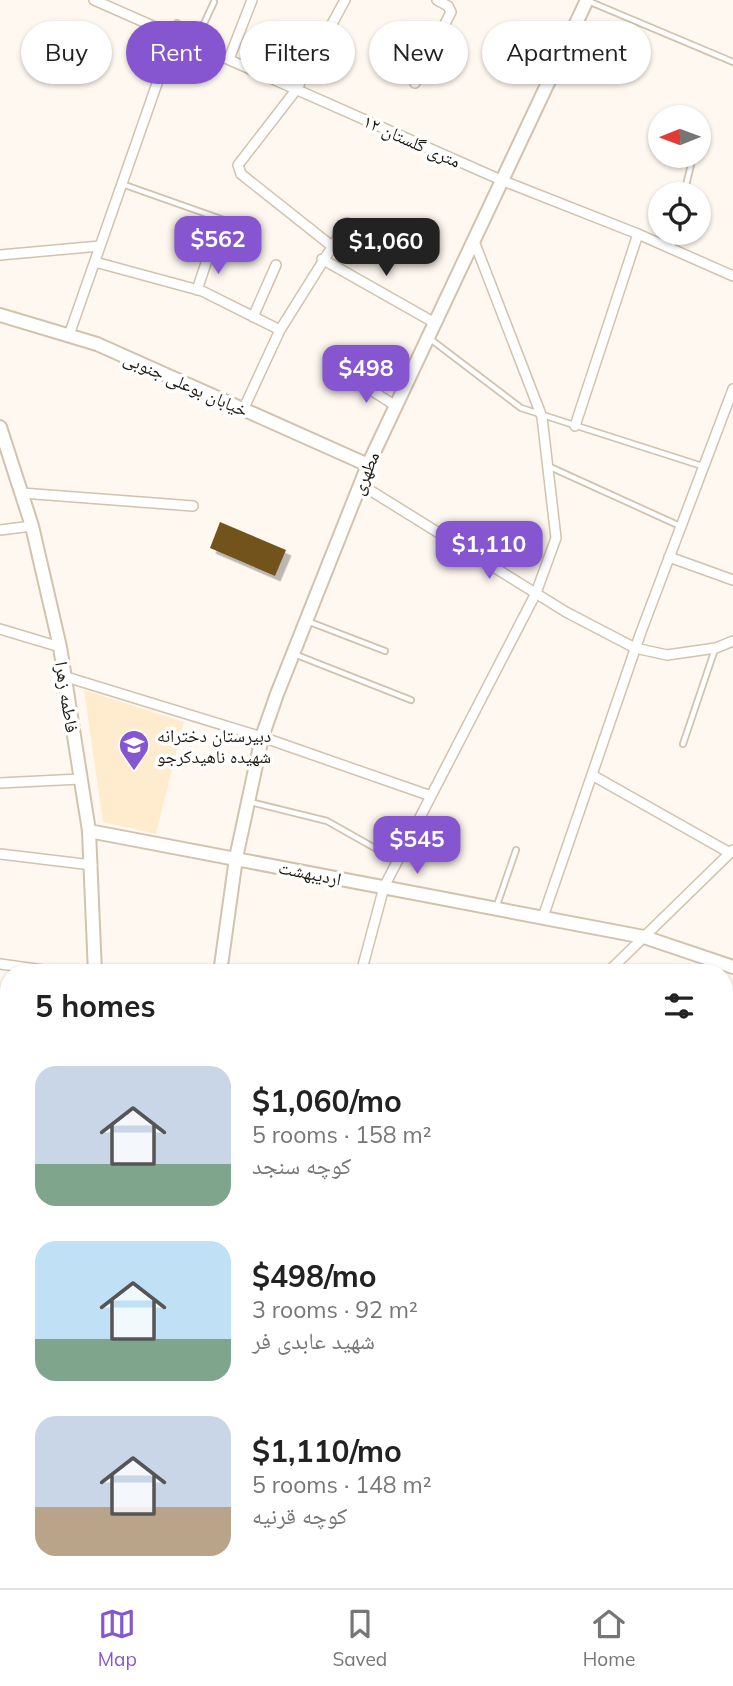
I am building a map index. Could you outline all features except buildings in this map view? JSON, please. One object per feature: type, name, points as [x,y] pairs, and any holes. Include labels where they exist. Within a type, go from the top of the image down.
[{"type":"street","name":"۱۲ متری گلستان","points":[[94,0],[141,21]]},
{"type":"street","points":[[229,59],[252,0]]},
{"type":"street","points":[[332,247],[238,169],[240,160],[296,89],[345,0]]},
{"type":"street","points":[[436,0],[448,6],[451,12],[446,21]]},
{"type":"street","name":"مطهری","points":[[221,964],[236,858],[262,737],[293,654],[368,465],[587,0]]},
{"type":"street","name":"۱۲ متری گلستان","points":[[226,58],[501,180],[638,234],[733,276]]},
{"type":"street","points":[[69,335],[156,84]]},
{"type":"street","points":[[243,410],[280,330],[347,223]]},
{"type":"street","points":[[575,426],[638,234]]},
{"type":"street","points":[[363,964],[384,887],[536,593],[556,538],[542,417],[474,241]]},
{"type":"street","points":[[0,255],[100,246]]},
{"type":"street","points":[[197,290],[210,251]]},
{"type":"street","points":[[322,259],[435,323]]},
{"type":"street","points":[[95,262],[197,290],[280,330]]},
{"type":"street","points":[[253,317],[276,265]]},
{"type":"street","name":"خیابان بوعلی جنوبی","points":[[0,315],[97,344],[368,465]]},
{"type":"street","points":[[352,379],[396,406]]},
{"type":"street","points":[[543,917],[635,648],[733,390]]},
{"type":"street","name":"فاطمه زهرا","points":[[0,427],[32,526],[60,647],[89,831],[95,964]]},
{"type":"street","points":[[360,484],[536,593],[635,648],[667,655],[716,648],[733,641]]},
{"type":"street","points":[[22,493],[193,506]]},
{"type":"street","points":[[0,530],[32,526]]},
{"type":"street","points":[[669,557],[733,580]]},
{"type":"street","points":[[0,629],[60,647]]},
{"type":"street","points":[[63,676],[262,737],[431,796]]},
{"type":"street","points":[[592,775],[729,854],[616,964]]},
{"type":"street","points":[[0,783],[80,779]]},
{"type":"street","name":"اردیبهشت","points":[[89,831],[644,937],[724,964]]},
{"type":"street","points":[[0,854],[92,864]]},
{"type":"lane","points":[[587,0],[733,62]]},
{"type":"lane","points":[[205,21],[214,2]]},
{"type":"lane","points":[[122,184],[238,225]]},
{"type":"lane","points":[[672,249],[673,245]]},
{"type":"lane","points":[[428,338],[521,408],[542,417],[704,467]]},
{"type":"lane","points":[[548,465],[681,527]]},
{"type":"lane","points":[[306,621],[385,651]]},
{"type":"lane","points":[[683,744],[716,648]]},
{"type":"lane","points":[[293,654],[411,700]]},
{"type":"lane","points":[[248,802],[327,821],[397,861]]},
{"type":"lane","points":[[496,908],[516,850]]},
{"type":"lane","points":[[729,854],[733,865]]},
{"type":"shaded area","name":"دبیرستان دخترانه شهیده ناهیدکرجو","points":[[84,690],[184,722],[156,834],[103,822]]},
{"type":"place","name":"دبیرستان دخترانه شهیده ناهیدکرجو","points":[[134,772]]}]
